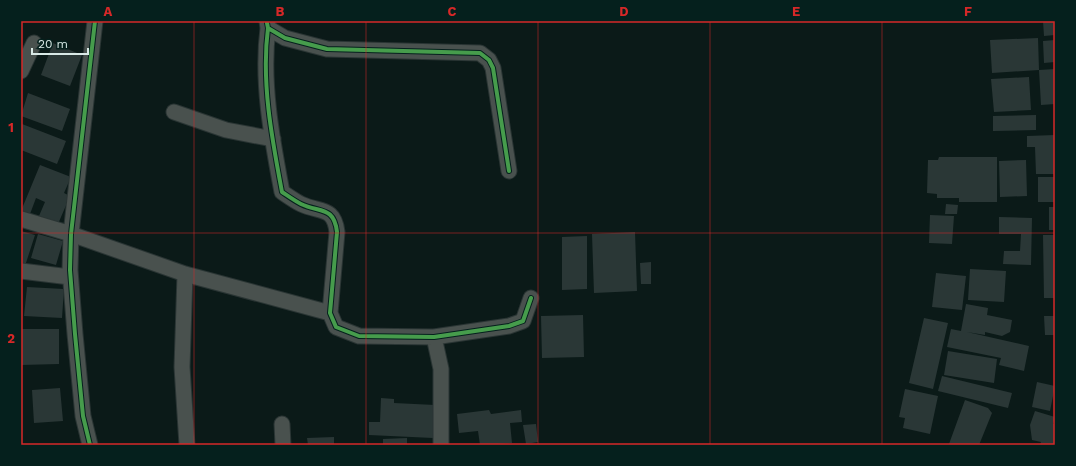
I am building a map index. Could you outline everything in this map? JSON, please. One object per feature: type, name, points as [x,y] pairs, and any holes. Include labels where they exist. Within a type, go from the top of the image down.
[{"type":"street","points":[[90,445],[83,416],[70,277],[71,234],[91,22]]},
{"type":"street","points":[[268,24],[265,56],[273,140],[282,192],[302,204],[328,212],[336,221],[337,232],[330,313],[336,327],[358,336],[434,337],[510,326],[523,321],[531,298]]},
{"type":"street","points":[[268,24],[285,38],[327,49],[480,53],[489,60],[493,68],[509,171]]},
{"type":"street","points":[[21,71],[34,43]]},
{"type":"street","points":[[174,112],[226,130],[273,140]]},
{"type":"street","points":[[21,219],[71,234],[184,274],[330,313]]},
{"type":"street","points":[[21,271],[70,277]]},
{"type":"street","points":[[184,274],[182,367],[187,445]]},
{"type":"street","points":[[434,337],[441,369],[441,445]]},
{"type":"street","points":[[282,424],[283,445]]},
{"type":"building","points":[[1043,21],[1055,21],[1055,35],[1044,36]]},
{"type":"building","points":[[1038,38],[1039,70],[992,73],[990,40]]},
{"type":"building","points":[[1055,40],[1055,62],[1044,63],[1043,41]]},
{"type":"building","points":[[53,43],[82,55],[70,86],[41,75]]},
{"type":"building","points":[[1055,69],[1055,104],[1041,105],[1039,70]]},
{"type":"building","points":[[1029,77],[1031,110],[994,112],[991,79]]},
{"type":"building","points":[[28,93],[70,109],[62,131],[21,116]]},
{"type":"building","points":[[1036,115],[1036,130],[993,131],[993,116]]},
{"type":"building","points":[[22,124],[66,141],[57,164],[21,150]]},
{"type":"building","points":[[1055,135],[1055,174],[1036,174],[1035,147],[1027,147],[1027,136]]},
{"type":"building","points":[[939,157],[997,157],[997,202],[959,202],[959,198],[937,198],[937,194],[927,193],[928,160],[938,160]]},
{"type":"building","points":[[1026,160],[1027,196],[1000,197],[999,161]]},
{"type":"building","points":[[40,165],[71,177],[64,193],[70,196],[58,224],[39,216],[45,202],[36,198],[30,214],[21,211]]},
{"type":"building","points":[[1038,177],[1055,177],[1055,202],[1038,202]]},
{"type":"building","points":[[946,204],[958,205],[957,214],[945,214]]},
{"type":"building","points":[[1049,207],[1055,207],[1055,230],[1049,230]]},
{"type":"building","points":[[930,215],[954,216],[952,244],[929,243]]},
{"type":"building","points":[[999,217],[1032,218],[1031,265],[1003,264],[1004,251],[1020,251],[1021,234],[999,234]]},
{"type":"building","points":[[21,231],[35,235],[25,266],[21,265]]},
{"type":"building","points":[[635,232],[637,291],[594,293],[592,234]]},
{"type":"building","points":[[38,234],[63,241],[56,265],[31,258]]},
{"type":"building","points":[[1043,235],[1055,235],[1055,298],[1044,298]]},
{"type":"building","points":[[587,236],[587,289],[562,290],[562,237]]},
{"type":"building","points":[[651,262],[651,284],[641,284],[640,263]]},
{"type":"building","points":[[970,269],[1006,271],[1004,302],[968,300]]},
{"type":"building","points":[[936,273],[966,276],[962,310],[932,307]]},
{"type":"building","points":[[27,287],[64,289],[62,318],[24,316]]},
{"type":"building","points":[[966,304],[988,308],[987,315],[1012,320],[1010,332],[1002,336],[985,332],[985,335],[967,332],[1029,346],[1024,371],[999,365],[1001,358],[947,347],[951,329],[961,331]]},
{"type":"building","points":[[583,315],[584,357],[542,358],[541,316]]},
{"type":"building","points":[[1044,316],[1055,316],[1055,335],[1045,335]]},
{"type":"building","points":[[924,318],[948,323],[933,389],[909,383]]},
{"type":"building","points":[[21,329],[59,329],[59,364],[21,365]]},
{"type":"building","points":[[948,351],[997,359],[994,383],[944,375]]},
{"type":"building","points":[[942,376],[1012,393],[1008,408],[938,391]]},
{"type":"building","points":[[1037,382],[1055,386],[1050,411],[1032,407]]},
{"type":"building","points":[[60,388],[63,421],[34,423],[32,390]]},
{"type":"building","points":[[905,389],[938,396],[930,434],[903,428],[905,418],[899,417]]},
{"type":"building","points":[[381,398],[394,399],[394,403],[435,405],[433,438],[369,435],[369,422],[380,422]]},
{"type":"building","points":[[965,400],[988,408],[992,413],[979,445],[949,444]]},
{"type":"building","points":[[489,410],[491,414],[521,410],[522,422],[510,423],[512,443],[480,445],[478,431],[459,433],[457,414]]},
{"type":"building","points":[[1035,411],[1055,417],[1053,424],[1055,424],[1055,445],[1040,445],[1041,442],[1032,440],[1030,425]]},
{"type":"building","points":[[536,424],[538,442],[526,444],[523,425]]},
{"type":"building","points":[[334,437],[334,445],[308,445],[307,438]]},
{"type":"building","points":[[407,438],[407,445],[383,445],[383,439]]},
{"type":"cycle path","points":[[90,445],[83,416],[70,270],[71,234],[95,21]]},
{"type":"cycle path","points":[[267,23],[268,28],[285,38],[327,49],[480,53],[489,60],[493,68],[509,171]]},
{"type":"cycle path","points":[[268,28],[266,48],[267,90],[271,131],[282,192],[301,204],[325,212],[333,218],[337,232],[330,313],[336,327],[359,336],[434,337],[509,326],[523,321],[531,298]]}]
